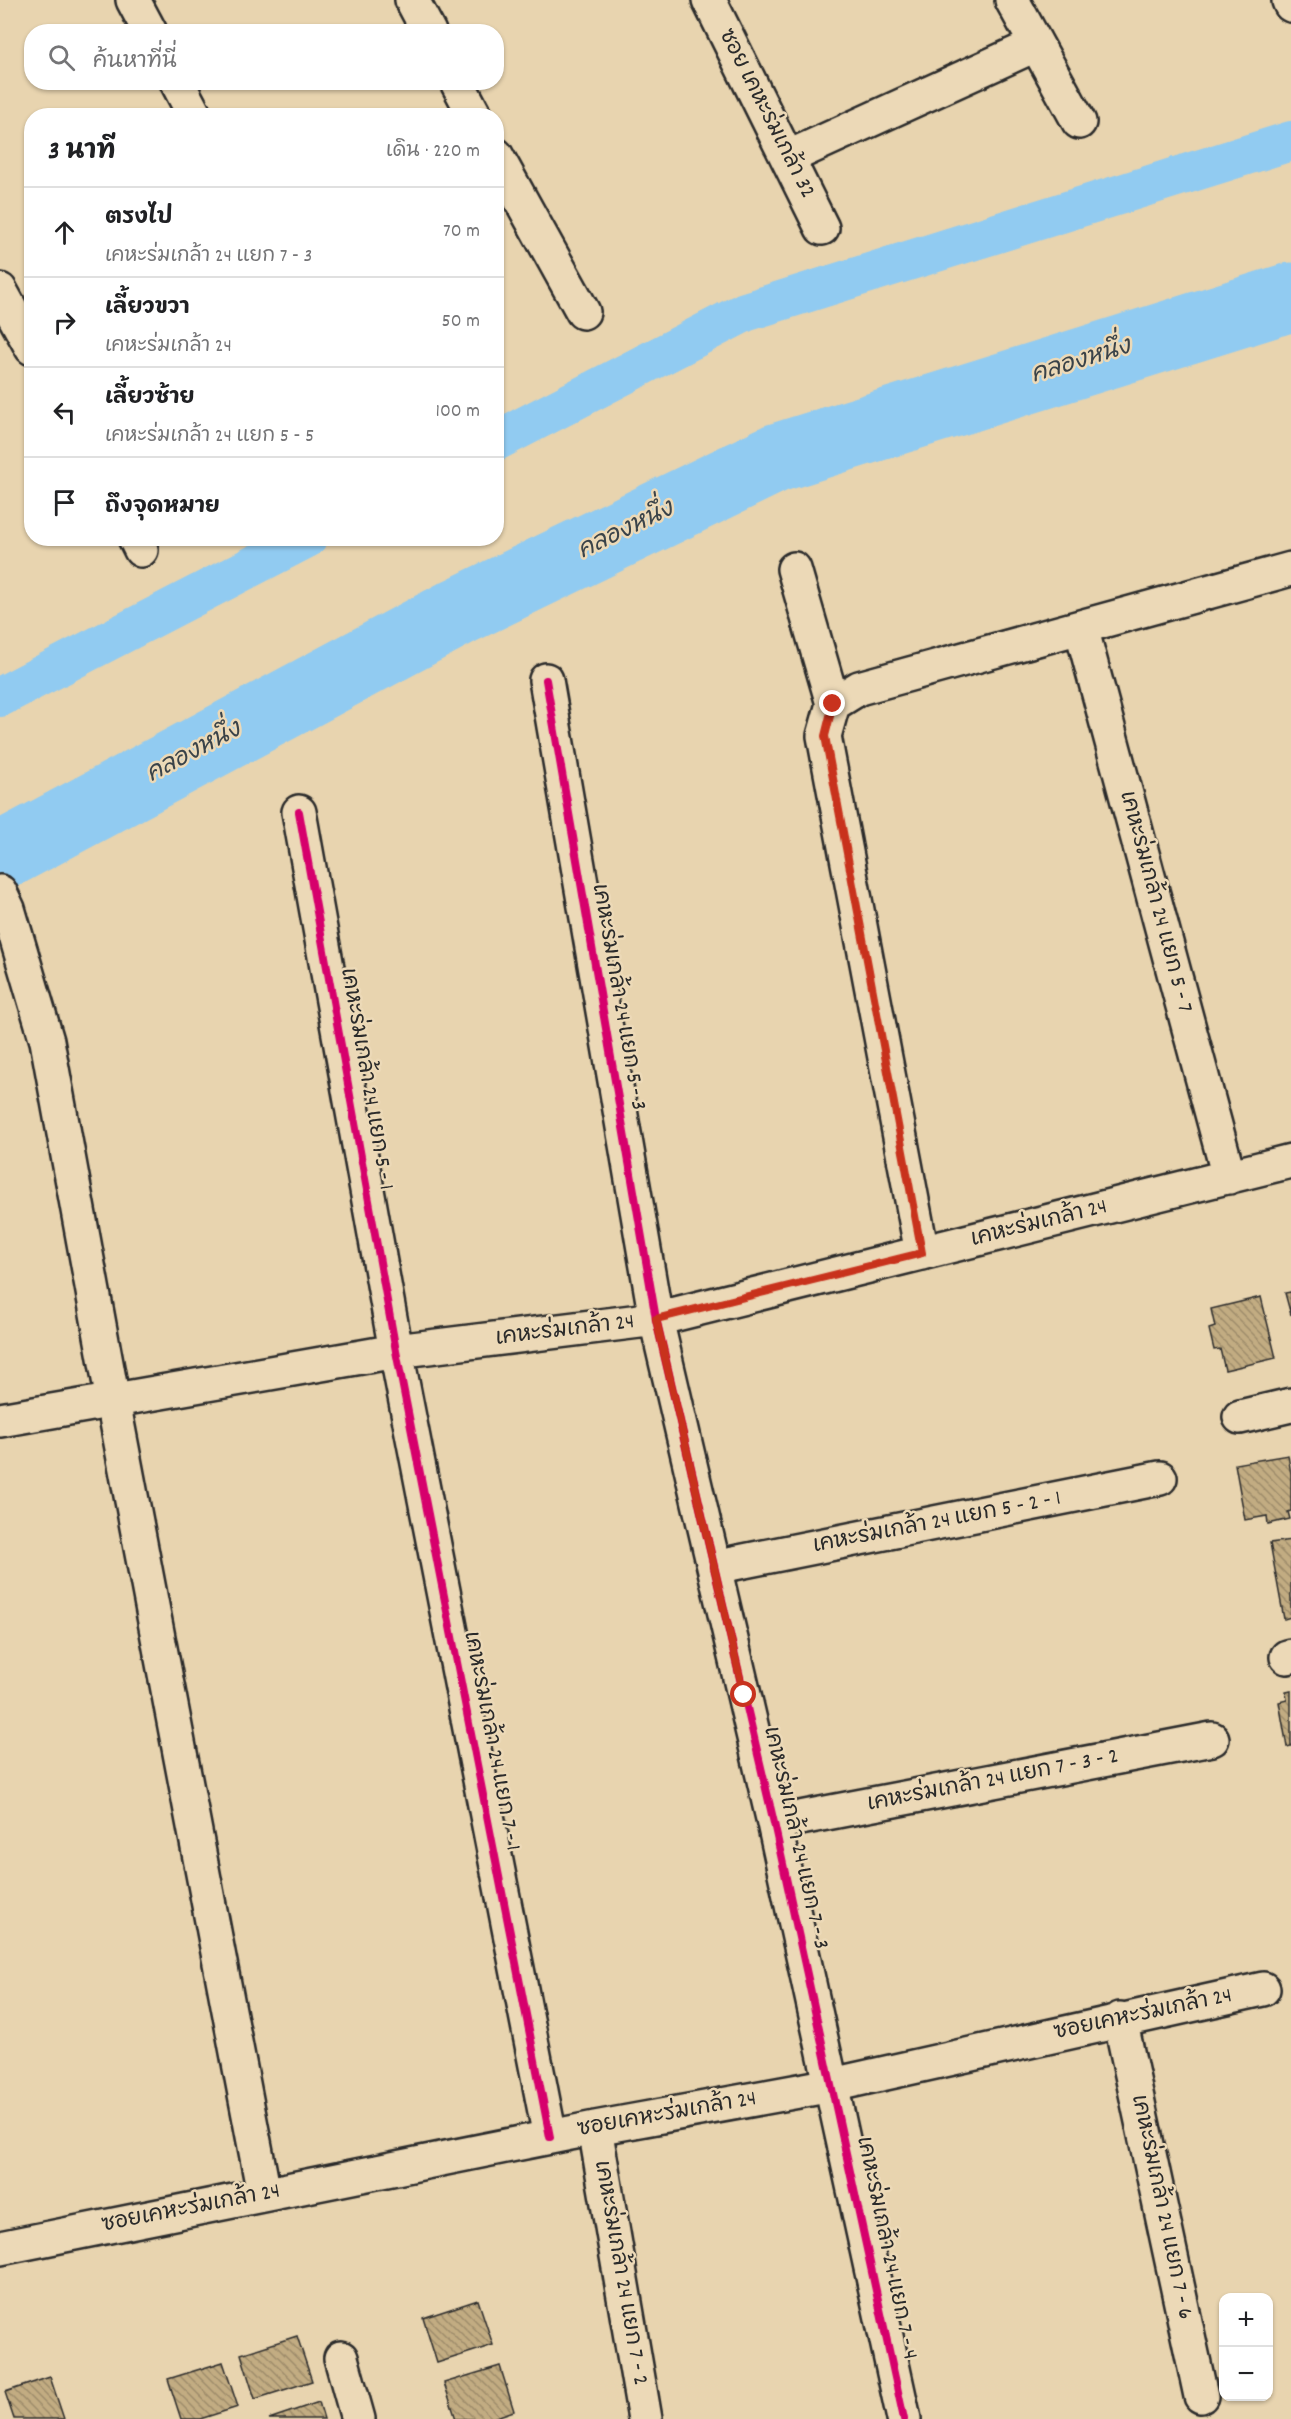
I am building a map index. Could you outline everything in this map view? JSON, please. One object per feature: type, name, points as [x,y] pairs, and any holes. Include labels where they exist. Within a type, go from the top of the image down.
[{"type":"street","points":[[134,0],[146,24]]},
{"type":"street","points":[[412,0],[425,24]]},
{"type":"street","name":"ซอย เคหะร่มเกล้า 32","points":[[709,0],[789,157],[822,228]]},
{"type":"street","points":[[1011,0],[1079,122]]},
{"type":"street","points":[[1289,0],[1291,5]]},
{"type":"street","points":[[789,157],[1035,45]]},
{"type":"street","points":[[181,90],[191,108]]},
{"type":"street","points":[[461,90],[471,108]]},
{"type":"street","points":[[504,170],[582,312]]},
{"type":"street","points":[[0,290],[20,330]]},
{"type":"street","points":[[833,704],[859,688],[1291,568]]},
{"type":"street","points":[[794,569],[833,704],[825,736],[922,1253]]},
{"type":"street","name":"เคหะร่มเกล้า 24 แยก 5 - 7","points":[[1081,627],[1228,1177]]},
{"type":"street","name":"เคหะร่มเกล้า 24 แยก 5 - 3","points":[[546,680],[656,1319]]},
{"type":"street","name":"เคหะร่มเกล้า 24 แยก 5 - 1","points":[[299,812],[396,1352]]},
{"type":"street","points":[[4,900],[47,1041],[264,2194]]},
{"type":"street","name":"เคหะร่มเกล้า 24","points":[[0,1420],[396,1352],[656,1319],[1291,1161]]},
{"type":"street","name":"เคหะร่มเกล้า 24 แยก 7 - 3","points":[[656,1319],[774,1823],[832,2085]]},
{"type":"street","name":"เคหะร่มเกล้า 24 แยก 7 - 1","points":[[396,1352],[550,2137]]},
{"type":"street","points":[[1240,1417],[1291,1405]]},
{"type":"street","name":"เคหะร่มเกล้า 24 แยก 5 - 2 - 1","points":[[714,1567],[1160,1478]]},
{"type":"street","name":"เคหะร่มเกล้า 24 แยก 7 - 3 - 2","points":[[774,1823],[1212,1738]]},
{"type":"street","name":"ซอยเคหะร่มเกล้า 24","points":[[0,2248],[595,2128],[832,2085],[1120,2019],[1263,1989]]},
{"type":"street","name":"เคหะร่มเกล้า 24 แยก 7 - 6","points":[[1120,2019],[1202,2396]]},
{"type":"street","name":"เคหะร่มเกล้า 24 แยก 7 - 4","points":[[832,2085],[904,2419]]},
{"type":"street","name":"เคหะร่มเกล้า 24 แยก 7 - 2","points":[[595,2128],[645,2419]]},
{"type":"street","points":[[341,2358],[358,2419]]},
{"type":"building","points":[[1291,1292],[1291,1315],[1285,1293]]},
{"type":"building","points":[[1261,1297],[1276,1358],[1225,1370],[1220,1349],[1214,1350],[1209,1329],[1215,1327],[1211,1309]]},
{"type":"building","points":[[1288,1455],[1291,1474],[1291,1511],[1288,1512],[1290,1519],[1268,1524],[1267,1516],[1245,1520],[1235,1464]]},
{"type":"building","points":[[1291,1540],[1291,1617],[1284,1619],[1270,1543]]},
{"type":"building","points":[[1291,1691],[1291,1746],[1287,1747],[1279,1702],[1287,1700],[1286,1692]]},
{"type":"building","points":[[478,2300],[493,2345],[437,2363],[423,2318]]},
{"type":"building","points":[[297,2336],[312,2381],[255,2399],[241,2354]]},
{"type":"building","points":[[223,2362],[238,2407],[200,2419],[181,2419],[168,2379]]},
{"type":"building","points":[[500,2366],[514,2411],[490,2419],[456,2419],[444,2383]]},
{"type":"building","points":[[50,2377],[64,2419],[14,2419],[5,2392]]},
{"type":"building","points":[[319,2402],[324,2419],[269,2419]]},
{"type":"waterway","points":[[504,437],[745,312],[1291,141]]},
{"type":"waterway","name":"คลองหนึ่ง","points":[[0,857],[460,611],[776,458],[1291,297]]},
{"type":"waterway","points":[[0,697],[292,546]]},
{"type":"cycle path","points":[[546,680],[656,1319],[774,1823],[904,2419]]},
{"type":"cycle path","points":[[299,812],[396,1351],[550,2137]]},
{"type":"route","points":[[744,1695],[656,1319],[922,1253],[825,736],[833,704]]}]
